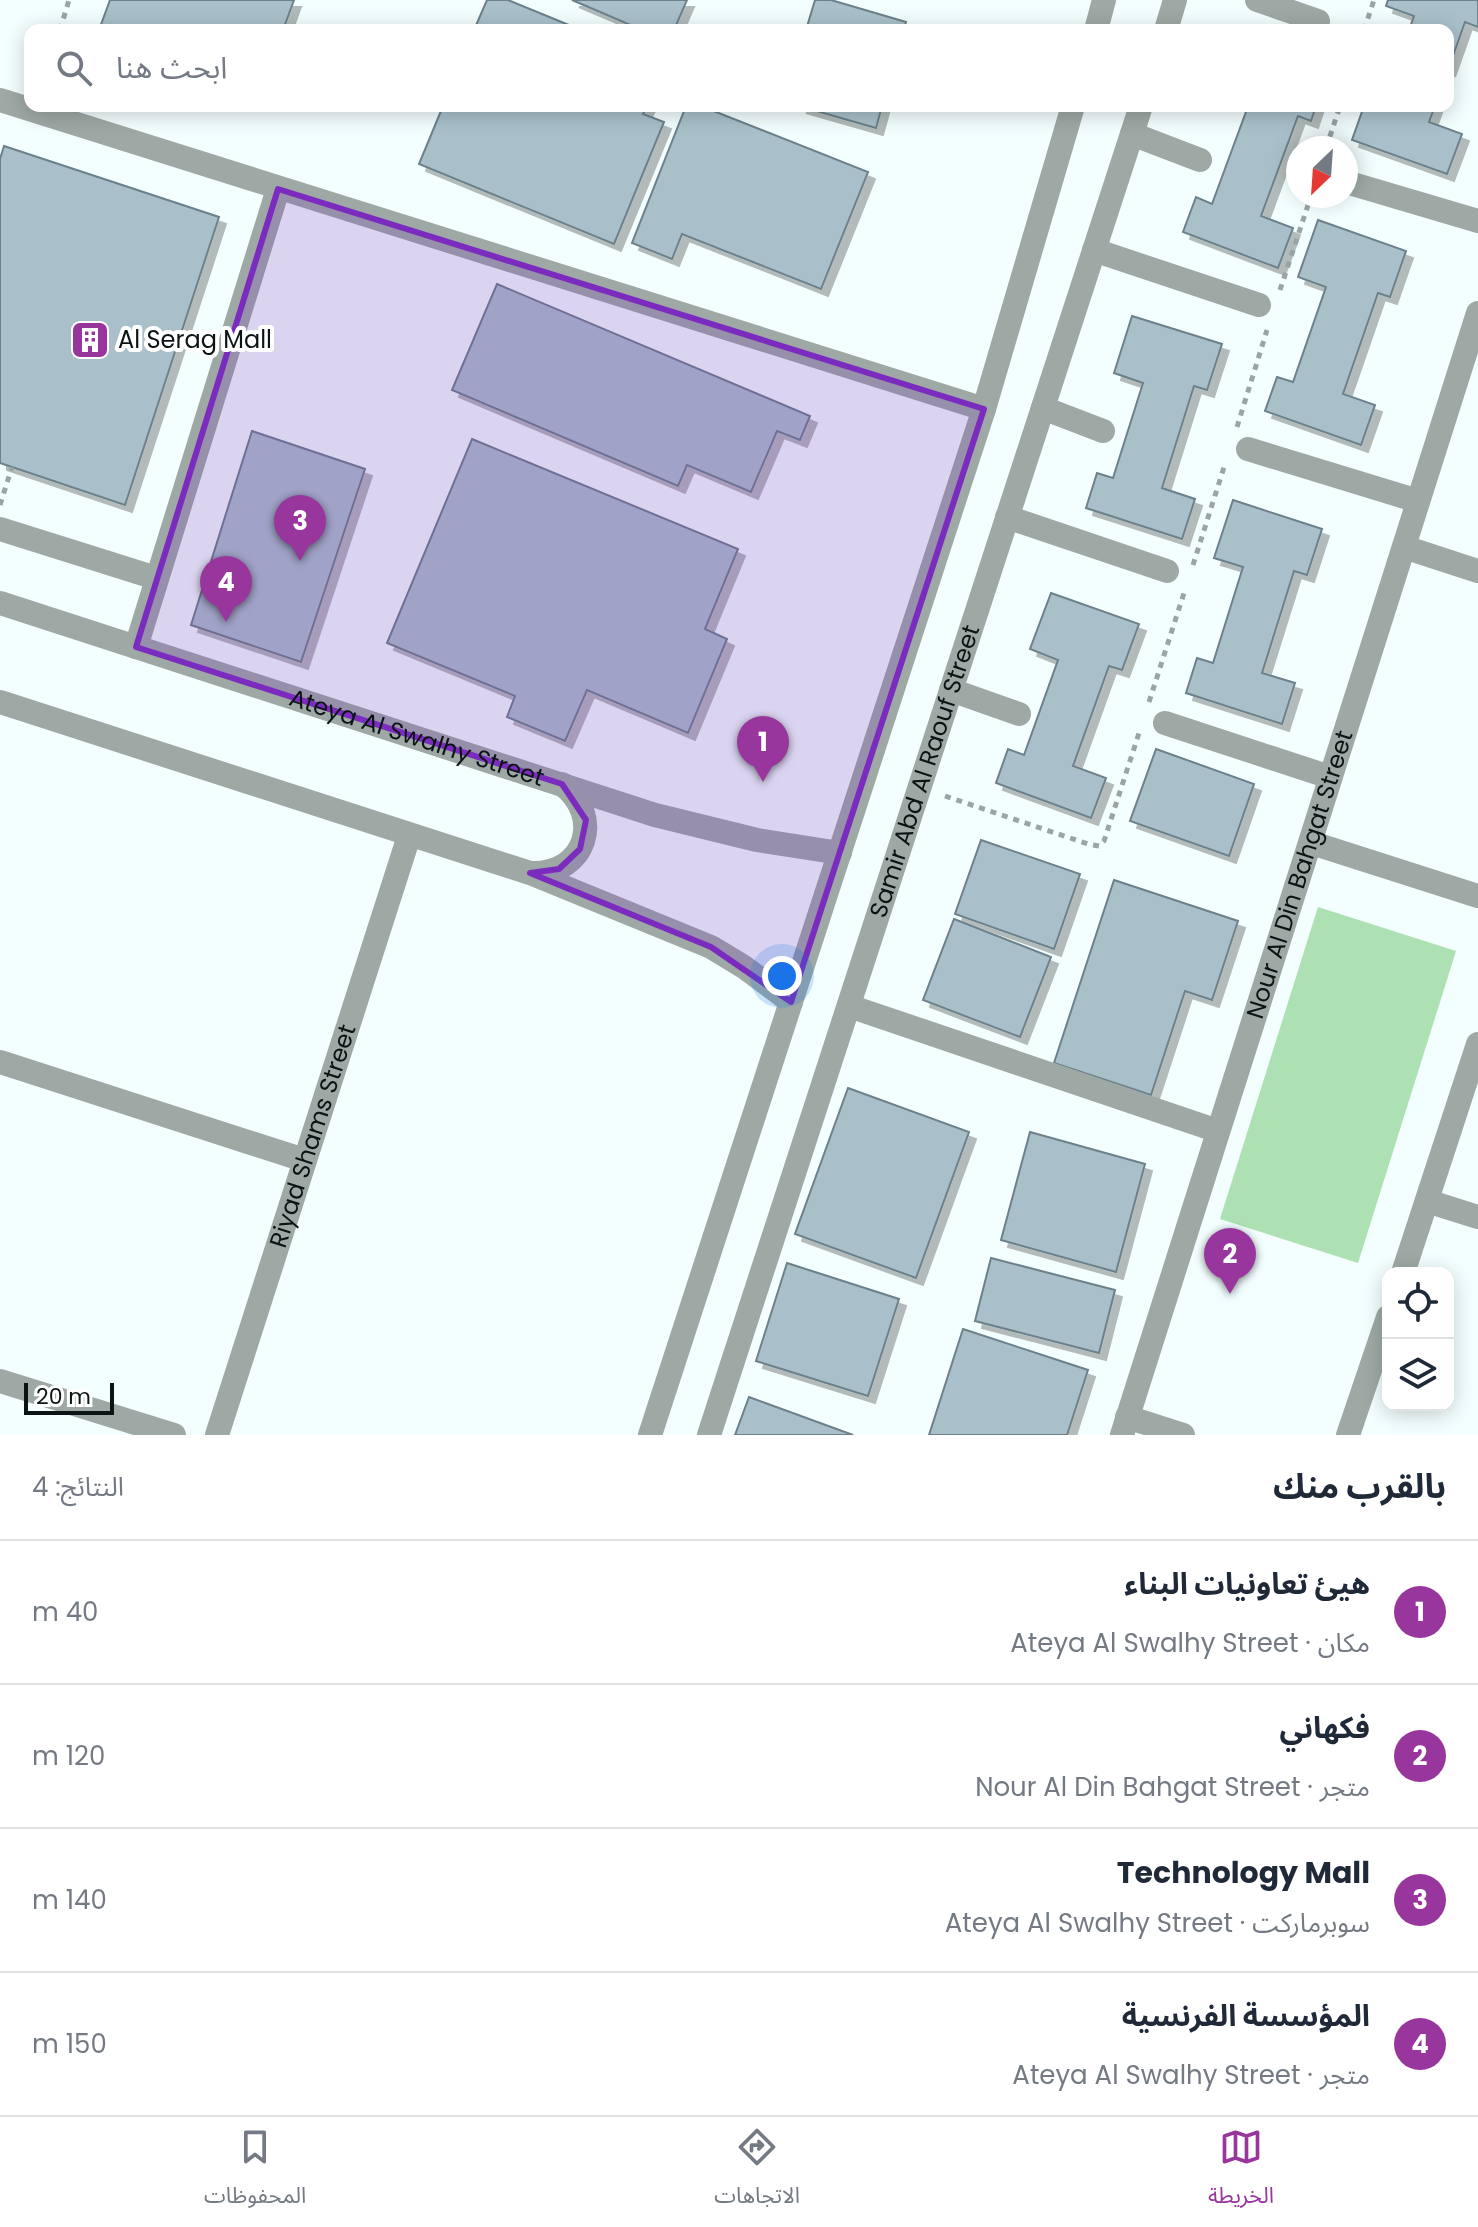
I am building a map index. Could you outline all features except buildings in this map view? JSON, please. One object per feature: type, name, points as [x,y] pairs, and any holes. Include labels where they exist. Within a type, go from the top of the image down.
[{"type":"street","points":[[1098,24],[1104,0]]},
{"type":"street","points":[[1168,24],[1175,0]]},
{"type":"street","points":[[1257,0],[1318,21]]},
{"type":"street","points":[[0,100],[24,108]]},
{"type":"street","points":[[37,112],[984,409]]},
{"type":"street","points":[[650,1435],[984,409],[1071,112]]},
{"type":"street","name":"Samir Abd Al Raouf Street","points":[[709,1435],[1139,112]]},
{"type":"street","points":[[1132,134],[1200,160]]},
{"type":"street","points":[[1358,186],[1478,221]]},
{"type":"street","points":[[136,647],[278,189]]},
{"type":"street","points":[[1094,250],[1259,305]]},
{"type":"street","name":"Nour Al Din Bahgat Street","points":[[1125,1426],[1478,313]]},
{"type":"street","points":[[1043,408],[1103,431]]},
{"type":"street","points":[[1248,449],[1418,501]]},
{"type":"street","points":[[1007,517],[1167,571]]},
{"type":"street","points":[[0,529],[156,578]]},
{"type":"street","points":[[1404,547],[1478,571]]},
{"type":"street","name":"Ateya Al Swalhy Street","points":[[0,603],[655,815],[757,840],[840,853]]},
{"type":"street","points":[[951,690],[1019,714]]},
{"type":"street","points":[[0,702],[530,873],[711,947],[791,1002]]},
{"type":"street","points":[[1165,723],[1330,777]]},
{"type":"street","points":[[530,873],[544,874],[559,869],[571,861],[580,849],[586,820],[574,793],[562,784]]},
{"type":"street","name":"Riyad Shams Street","points":[[217,1435],[409,836]]},
{"type":"street","points":[[1312,843],[1478,896]]},
{"type":"street","points":[[849,1006],[1218,1131]]},
{"type":"street","points":[[1405,1267],[1478,1044]]},
{"type":"street","points":[[0,1062],[304,1160]]},
{"type":"street","points":[[1427,1201],[1478,1217]]},
{"type":"street","points":[[1348,1435],[1382,1335]]},
{"type":"street","points":[[0,1381],[174,1435]]},
{"type":"street","points":[[1125,1426],[1183,1435]]},
{"type":"path","points":[[62,24],[69,0]]},
{"type":"path","points":[[1366,24],[1374,0]]},
{"type":"path","points":[[1330,136],[1338,112]]},
{"type":"path","points":[[0,506],[12,467]]},
{"type":"highlighted area","points":[[278,189],[984,409],[791,1002],[711,947],[530,873],[559,869],[580,849],[586,820],[562,784],[136,647]]},
{"type":"green space","points":[[1318,907],[1456,951],[1358,1263],[1220,1219]]},
{"type":"place","name":"Al Serag Mall","points":[[90,340]]},
{"type":"place","name":"Technology Mall","points":[[300,561]]},
{"type":"place","name":"المؤسسة الفرنسية","points":[[226,622]]},
{"type":"place","name":"هيئ تعاونيات البناء","points":[[763,782]]},
{"type":"place","name":"فكهاني","points":[[1230,1294]]}]
